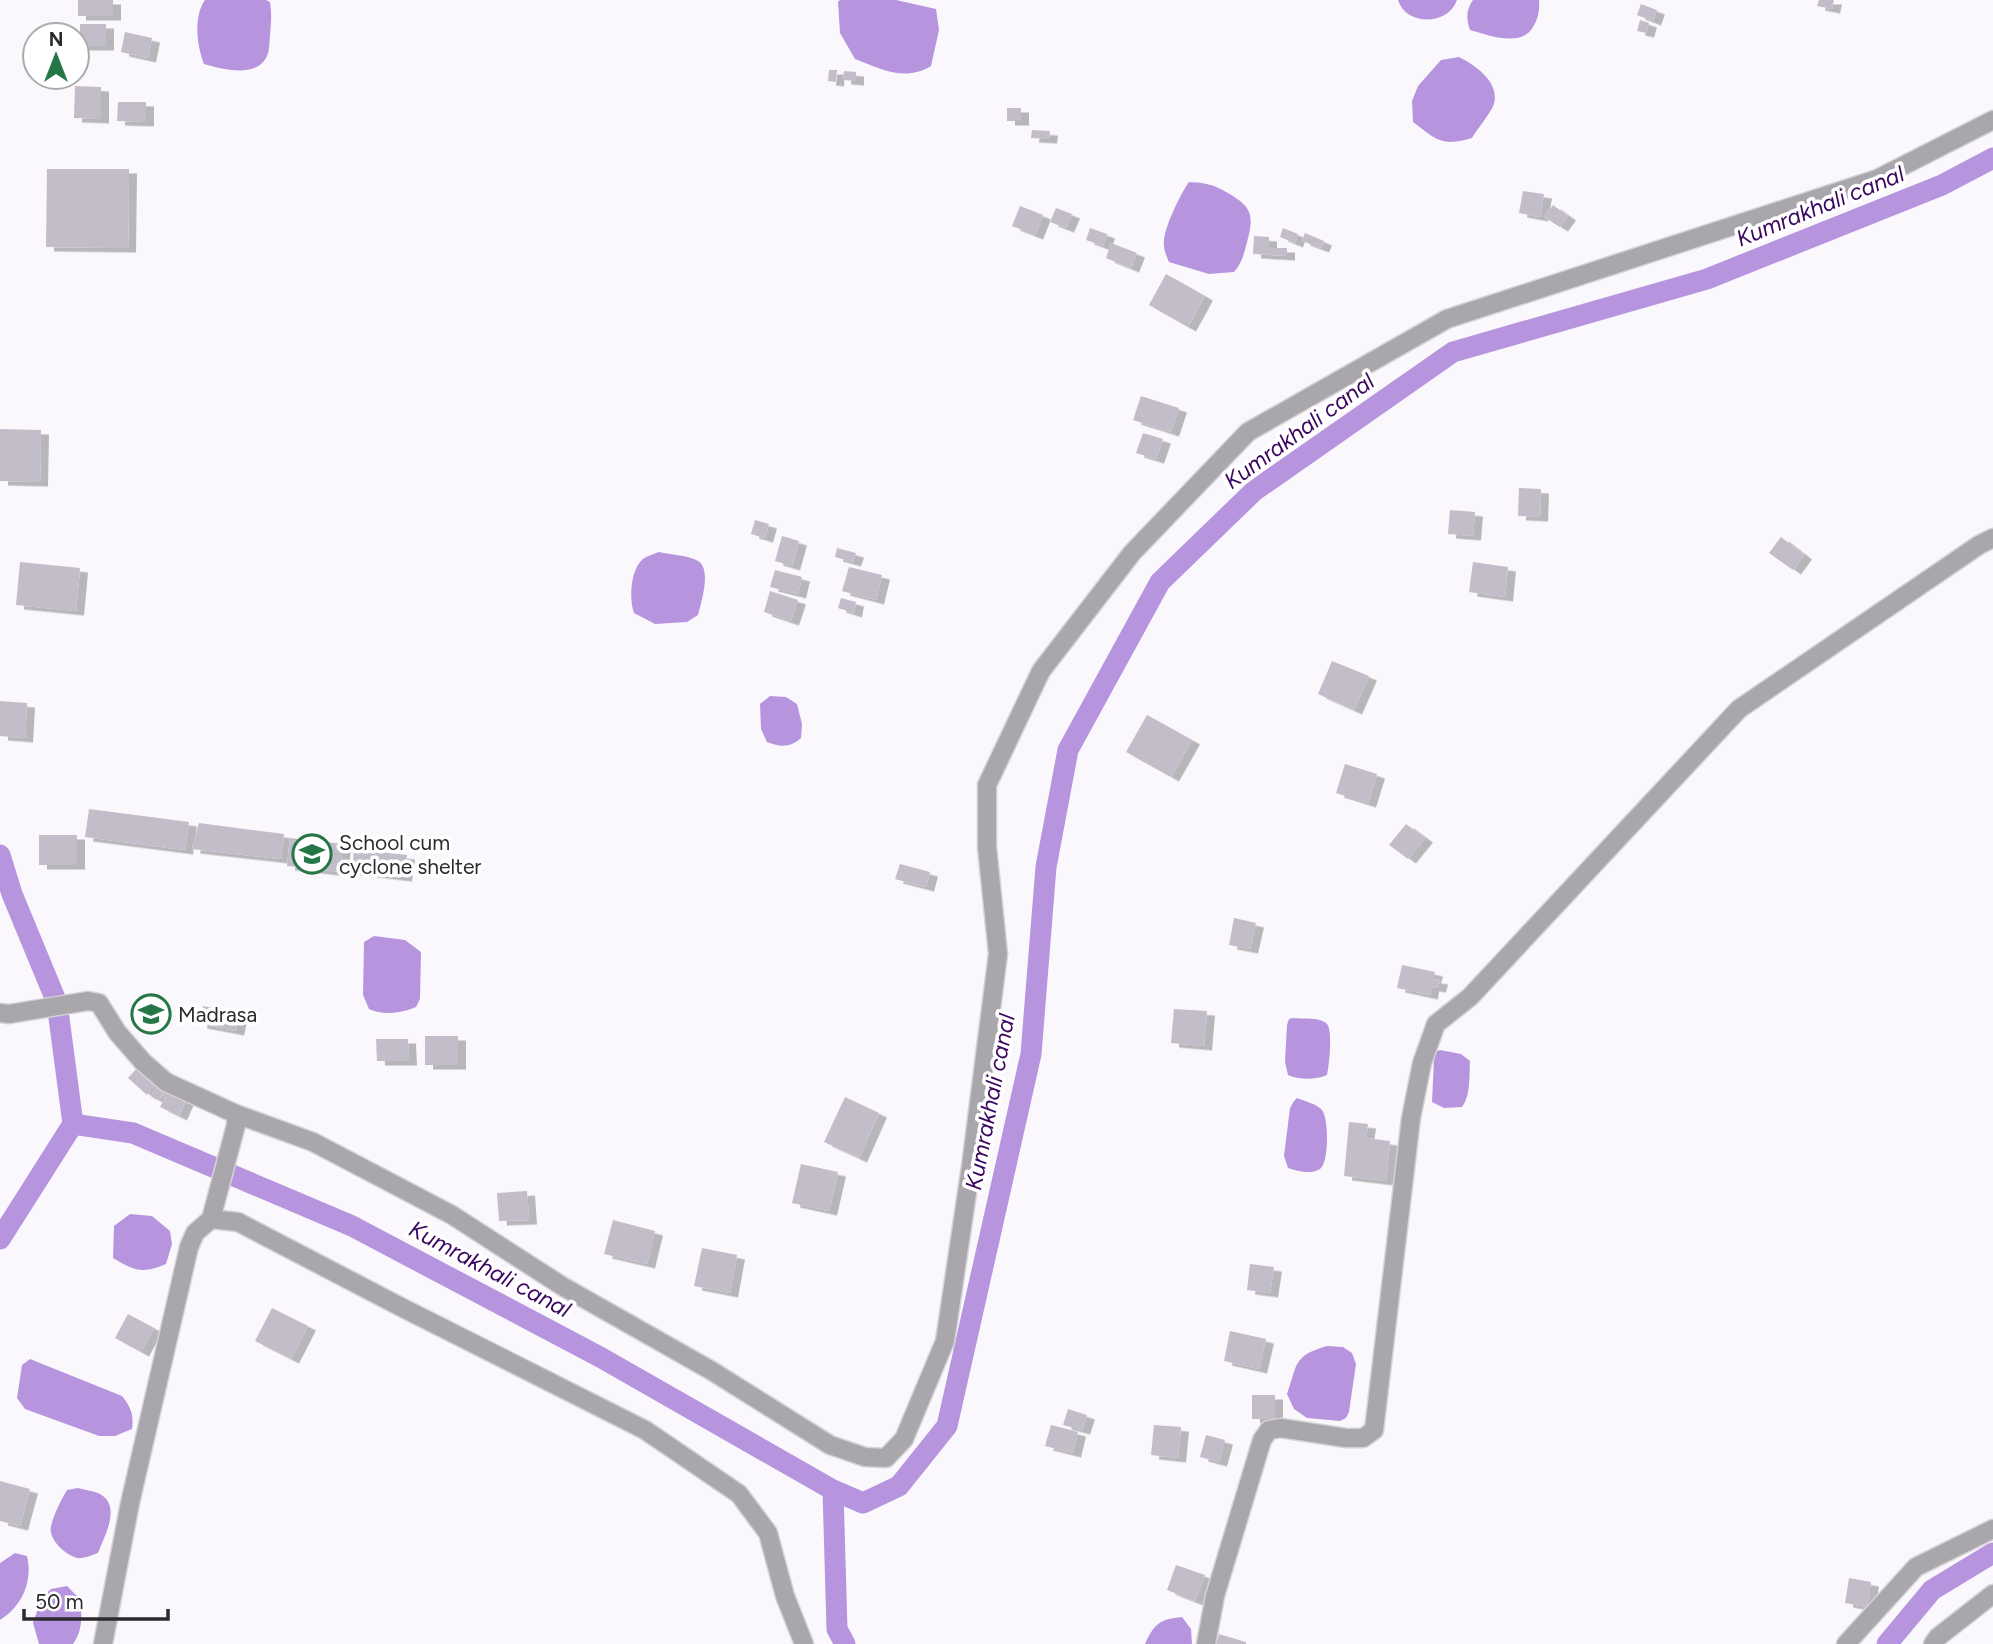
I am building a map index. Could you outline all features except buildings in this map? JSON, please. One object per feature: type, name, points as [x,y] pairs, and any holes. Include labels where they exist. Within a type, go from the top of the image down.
[{"type":"street","points":[[0,1013],[9,1014],[88,1001],[99,1003],[117,1032],[143,1062],[166,1082],[236,1119],[313,1142],[452,1215],[562,1286],[712,1371],[830,1445],[865,1457],[886,1458],[904,1439],[945,1341],[999,954],[987,846],[987,786],[1041,671],[1132,553],[1248,432],[1447,320],[1877,179],[1993,120]]},
{"type":"street","points":[[1206,1644],[1215,1596],[1262,1440],[1269,1430],[1281,1428],[1346,1437],[1363,1437],[1374,1430],[1411,1118],[1422,1063],[1436,1024],[1479,988],[1739,709],[1993,538]]},
{"type":"street","points":[[103,1644],[130,1503],[189,1247],[195,1233],[213,1210],[236,1119]]},
{"type":"street","points":[[213,1210],[645,1430],[739,1494],[768,1533],[785,1596],[804,1644]]},
{"type":"street","points":[[1846,1644],[1916,1567],[1993,1529]]},
{"type":"street","points":[[1933,1644],[1938,1637],[1993,1594]]},
{"type":"shaded area","points":[[205,0],[270,2],[269,50],[261,64],[246,70],[237,70],[204,64],[197,32],[201,7]]},
{"type":"shaded area","points":[[840,0],[896,0],[936,9],[939,30],[931,66],[921,71],[902,73],[884,70],[855,59],[840,33]]},
{"type":"shaded area","points":[[1398,0],[1457,0],[1445,15],[1427,20],[1409,15]]},
{"type":"shaded area","points":[[1473,0],[1539,0],[1538,14],[1533,27],[1521,37],[1495,37],[1470,30],[1467,15]]},
{"type":"shaded area","points":[[1459,57],[1485,75],[1493,88],[1494,104],[1472,138],[1446,142],[1413,122],[1412,101],[1418,86],[1441,60]]},
{"type":"shaded area","points":[[1189,182],[1209,184],[1221,189],[1241,202],[1249,212],[1249,232],[1242,258],[1234,272],[1209,274],[1169,262],[1164,246],[1165,233]]},
{"type":"shaded area","points":[[659,552],[689,557],[702,565],[705,578],[698,615],[687,622],[655,624],[634,613],[631,593],[635,570],[643,559]]},
{"type":"shaded area","points":[[770,696],[786,697],[797,704],[802,724],[801,738],[793,744],[781,746],[767,742],[761,729],[760,704]]},
{"type":"shaded area","points":[[374,936],[405,940],[421,952],[420,999],[416,1007],[393,1013],[369,1009],[363,995],[364,942]]},
{"type":"shaded area","points":[[1289,1019],[1316,1019],[1327,1024],[1330,1041],[1327,1075],[1308,1079],[1288,1075],[1285,1062],[1287,1025]]},
{"type":"shaded area","points":[[1440,1050],[1461,1054],[1470,1061],[1468,1091],[1462,1107],[1444,1108],[1432,1102],[1434,1058],[1435,1052]]},
{"type":"shaded area","points":[[1297,1098],[1320,1108],[1326,1122],[1325,1159],[1320,1169],[1312,1172],[1288,1168],[1284,1156],[1290,1108]]},
{"type":"shaded area","points":[[130,1214],[152,1216],[170,1231],[172,1244],[166,1264],[139,1270],[113,1258],[114,1226]]},
{"type":"shaded area","points":[[1327,1346],[1343,1347],[1352,1353],[1356,1364],[1349,1412],[1346,1418],[1340,1421],[1307,1418],[1294,1409],[1287,1394],[1302,1357]]},
{"type":"shaded area","points":[[30,1359],[122,1396],[131,1411],[132,1429],[115,1436],[99,1436],[25,1409],[17,1398],[22,1365]]},
{"type":"shaded area","points":[[78,1488],[100,1494],[110,1506],[111,1514],[98,1553],[80,1558],[62,1550],[54,1541],[51,1531],[56,1512],[67,1490]]},
{"type":"shaded area","points":[[15,1553],[27,1556],[27,1584],[14,1608],[0,1620],[0,1563]]},
{"type":"shaded area","points":[[67,1586],[80,1599],[79,1634],[73,1644],[39,1644],[33,1623],[42,1597],[51,1589]]},
{"type":"shaded area","points":[[1182,1617],[1191,1629],[1192,1644],[1145,1644],[1159,1624],[1168,1619]]},
{"type":"waterway","name":"Kumrakhali canal","points":[[0,1239],[73,1124],[133,1133],[352,1226],[600,1357],[833,1490],[863,1503],[899,1486],[947,1426],[1031,1054],[1046,867],[1068,750],[1160,582],[1254,491],[1453,352],[1707,279],[1942,185],[1993,158]]},
{"type":"waterway","points":[[0,855],[12,894],[55,998]]},
{"type":"waterway","points":[[59,1018],[73,1124]]},
{"type":"waterway","points":[[833,1490],[837,1629],[845,1644]]},
{"type":"waterway","points":[[1887,1644],[1932,1590],[1993,1553]]},
{"type":"place","name":"School cum cyclone shelter","points":[[312,854]]},
{"type":"place","name":"Madrasa","points":[[151,1014]]}]
